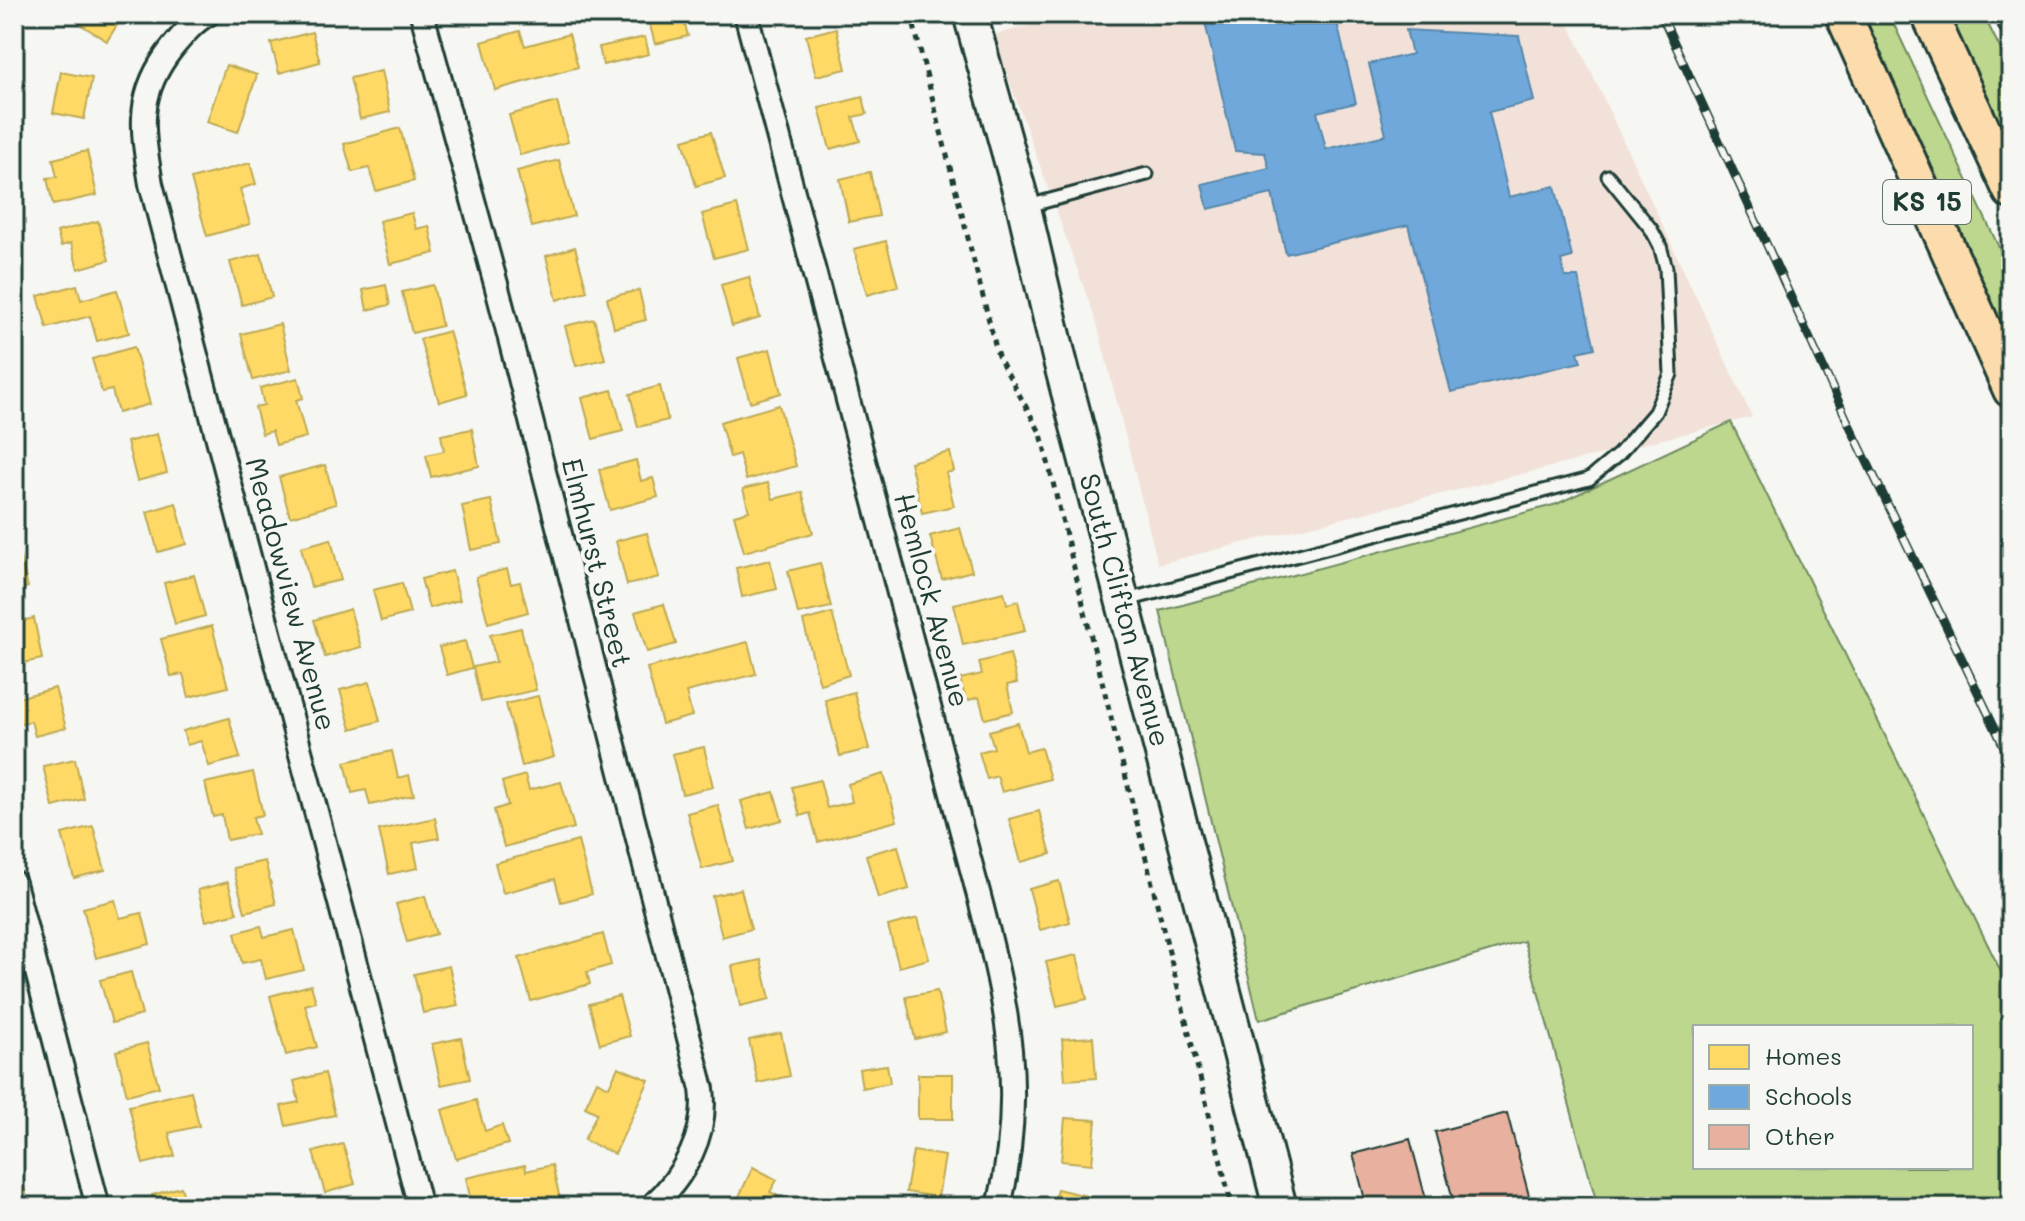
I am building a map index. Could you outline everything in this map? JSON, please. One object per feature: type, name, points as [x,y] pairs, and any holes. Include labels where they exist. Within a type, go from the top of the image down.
[{"type":"main road","name":"KS 15","points":[[1843,14],[2011,390]]},
{"type":"main road","name":"KS 15","points":[[1929,14],[2011,191]]},
{"type":"street","name":"Meadowview Avenue","points":[[208,14],[178,41],[161,62],[147,89],[142,115],[151,184],[420,1207]]},
{"type":"street","name":"Elmhurst Street","points":[[422,14],[496,284],[702,1089],[701,1128],[684,1168],[651,1207]]},
{"type":"street","name":"Hemlock Avenue","points":[[746,14],[988,930],[1005,1008],[1015,1105],[999,1207]]},
{"type":"street","name":"South Clifton Avenue","points":[[970,14],[1024,208],[1280,1207]]},
{"type":"street","points":[[2006,14],[2011,24]]},
{"type":"street","points":[[14,883],[98,1207]]},
{"type":"lane","points":[[1024,208],[1147,174]]},
{"type":"lane","points":[[1123,602],[1589,479],[1619,454],[1655,412],[1671,374],[1666,268],[1660,246],[1651,229],[1608,176]]},
{"type":"path","points":[[911,14],[998,356],[1041,434],[1232,1207]]},
{"type":"shaded area","points":[[1073,14],[1564,14],[1752,417],[1158,564],[1097,324],[993,35]]},
{"type":"green space","points":[[1858,14],[1889,14],[2011,273],[2011,346]]},
{"type":"green space","points":[[1945,14],[1983,14],[2011,70],[2011,156]]},
{"type":"green space","points":[[1731,422],[2011,992],[2011,1207],[1598,1207],[1524,941],[1259,1020],[1160,611],[1557,504]]},
{"type":"building: Homes","points":[[87,14],[124,14],[107,41],[80,24]]},
{"type":"building: Homes","points":[[647,14],[682,14],[688,36],[655,44]]},
{"type":"building: Homes","points":[[836,28],[846,69],[816,76],[806,36]]},
{"type":"building: Homes","points":[[520,31],[525,46],[569,34],[578,67],[495,90],[482,42]]},
{"type":"building: Homes","points":[[312,32],[320,62],[279,73],[271,43]]},
{"type":"building: Homes","points":[[645,37],[649,54],[603,65],[599,47]]},
{"type":"building: Homes","points":[[226,65],[257,75],[238,132],[207,122]]},
{"type":"building: Homes","points":[[381,71],[390,112],[360,119],[350,78]]},
{"type":"building: Homes","points":[[61,72],[92,78],[84,119],[53,113]]},
{"type":"building: Homes","points":[[863,97],[867,114],[853,117],[860,141],[830,149],[819,108]]},
{"type":"building: Homes","points":[[557,102],[568,142],[520,155],[509,115]]},
{"type":"building: Homes","points":[[400,128],[414,181],[376,191],[369,168],[352,172],[344,144]]},
{"type":"building: Homes","points":[[711,132],[725,178],[696,186],[683,140]]},
{"type":"building: Homes","points":[[87,151],[97,195],[53,205],[47,178],[57,177],[53,159]]},
{"type":"building: Homes","points":[[559,160],[574,216],[532,227],[517,171]]},
{"type":"building: Homes","points":[[250,163],[256,184],[240,189],[250,224],[207,236],[191,179]]},
{"type":"building: Homes","points":[[870,172],[879,216],[849,222],[840,179]]},
{"type":"building: Homes","points":[[737,205],[749,249],[714,258],[702,214]]},
{"type":"building: Homes","points":[[412,213],[416,229],[429,226],[435,253],[390,264],[379,221]]},
{"type":"building: Homes","points":[[98,221],[109,260],[78,269],[71,243],[61,246],[57,232]]},
{"type":"building: Homes","points":[[886,241],[898,286],[867,295],[854,249]]},
{"type":"building: Homes","points":[[575,247],[587,291],[557,300],[546,256]]},
{"type":"building: Homes","points":[[261,254],[272,297],[242,305],[230,262]]},
{"type":"building: Homes","points":[[749,277],[760,318],[732,326],[721,285]]},
{"type":"building: Homes","points":[[77,285],[81,300],[117,290],[129,333],[97,341],[90,316],[47,328],[38,296]]},
{"type":"building: Homes","points":[[386,285],[390,305],[367,310],[363,290]]},
{"type":"building: Homes","points":[[433,285],[442,326],[412,333],[402,292]]},
{"type":"building: Homes","points":[[639,290],[646,320],[614,328],[607,298]]},
{"type":"building: Homes","points":[[594,319],[605,359],[576,366],[565,326]]},
{"type":"building: Homes","points":[[280,324],[291,370],[253,380],[241,334]]},
{"type":"building: Homes","points":[[449,331],[467,394],[439,402],[420,339]]},
{"type":"building: Homes","points":[[134,347],[150,404],[118,413],[112,390],[102,392],[92,359]]},
{"type":"building: Homes","points":[[770,349],[781,393],[750,402],[738,358]]},
{"type":"building: Homes","points":[[298,378],[303,398],[296,400],[306,437],[276,445],[272,431],[262,434],[255,407],[264,405],[260,388]]},
{"type":"building: Homes","points":[[660,386],[668,420],[638,427],[630,394]]},
{"type":"building: Homes","points":[[612,390],[623,431],[593,439],[582,398]]},
{"type":"building: Homes","points":[[779,405],[796,466],[746,480],[739,454],[730,457],[720,422]]},
{"type":"building: Homes","points":[[472,429],[479,466],[431,477],[426,455],[444,451],[441,435]]},
{"type":"building: Homes","points":[[157,434],[167,473],[137,481],[127,442]]},
{"type":"building: Homes","points":[[950,452],[954,471],[946,473],[954,506],[922,513],[910,462]]},
{"type":"building: Homes","points":[[636,460],[641,481],[653,478],[658,497],[610,510],[599,470]]},
{"type":"building: Homes","points":[[325,465],[336,504],[290,517],[279,477]]},
{"type":"building: Homes","points":[[768,483],[773,499],[802,492],[813,533],[744,552],[734,515],[749,511],[743,489]]},
{"type":"building: Homes","points":[[491,500],[501,544],[471,550],[462,506]]},
{"type":"building: Homes","points":[[176,503],[187,544],[158,552],[147,512]]},
{"type":"building: Homes","points":[[960,528],[972,571],[942,579],[930,536]]},
{"type":"building: Homes","points":[[647,533],[659,577],[627,585],[616,541]]},
{"type":"building: Homes","points":[[331,539],[341,580],[311,587],[301,547]]},
{"type":"building: Homes","points":[[14,546],[17,546],[28,587],[14,591]]},
{"type":"building: Homes","points":[[770,560],[777,589],[742,597],[736,568]]},
{"type":"building: Homes","points":[[820,563],[831,607],[798,614],[788,571]]},
{"type":"building: Homes","points":[[507,569],[511,584],[520,582],[528,612],[488,623],[476,577]]},
{"type":"building: Homes","points":[[452,571],[460,600],[429,608],[421,579]]},
{"type":"building: Homes","points":[[194,575],[205,616],[175,624],[164,583]]},
{"type":"building: Homes","points":[[402,583],[410,613],[381,621],[373,590]]},
{"type":"building: Homes","points":[[1004,592],[1007,604],[1018,601],[1025,631],[963,645],[954,604]]},
{"type":"building: Homes","points":[[664,604],[676,644],[647,652],[635,612]]},
{"type":"building: Homes","points":[[350,609],[361,647],[325,657],[314,620]]},
{"type":"building: Homes","points":[[832,613],[849,675],[820,684],[803,621]]},
{"type":"building: Homes","points":[[34,618],[42,659],[14,665],[14,623]]},
{"type":"building: Homes","points":[[212,626],[228,687],[189,697],[183,674],[171,676],[161,639]]},
{"type":"building: Homes","points":[[521,628],[536,690],[481,702],[473,667],[496,662],[490,635]]},
{"type":"building: Homes","points":[[465,641],[472,668],[447,675],[439,647]]},
{"type":"building: Homes","points":[[748,642],[756,674],[686,692],[692,716],[662,724],[647,668]]},
{"type":"building: Homes","points":[[1010,654],[1017,683],[1007,685],[1013,712],[985,719],[979,697],[966,701],[960,679],[982,674],[979,662]]},
{"type":"building: Homes","points":[[370,682],[380,721],[351,729],[340,690]]},
{"type":"building: Homes","points":[[55,688],[66,728],[35,736],[31,721],[21,724],[14,699]]},
{"type":"building: Homes","points":[[854,692],[869,749],[840,756],[825,700]]},
{"type":"building: Homes","points":[[538,696],[554,757],[522,766],[506,704]]},
{"type":"building: Homes","points":[[229,718],[240,758],[209,766],[201,741],[187,745],[183,731]]},
{"type":"building: Homes","points":[[1018,723],[1026,752],[1041,748],[1050,779],[1002,792],[997,776],[987,779],[979,752],[994,748],[989,731]]},
{"type":"building: Homes","points":[[704,747],[713,787],[682,794],[672,754]]},
{"type":"building: Homes","points":[[392,751],[398,778],[409,775],[414,795],[370,805],[366,790],[352,793],[345,762]]},
{"type":"building: Homes","points":[[75,759],[84,799],[53,807],[43,766]]},
{"type":"building: Homes","points":[[253,772],[263,815],[253,817],[257,834],[227,840],[222,815],[213,817],[205,783]]},
{"type":"building: Homes","points":[[884,774],[897,821],[818,842],[810,813],[800,816],[792,787],[820,780],[827,808],[852,802],[848,784]]},
{"type":"building: Homes","points":[[525,775],[529,790],[561,782],[574,828],[504,847],[494,810],[508,805],[502,782]]},
{"type":"building: Homes","points":[[774,792],[782,820],[749,829],[741,801]]},
{"type":"building: Homes","points":[[718,805],[733,861],[702,869],[687,813]]},
{"type":"building: Homes","points":[[1039,811],[1051,854],[1021,862],[1009,819]]},
{"type":"building: Homes","points":[[435,818],[439,838],[413,843],[418,868],[389,874],[379,830]]},
{"type":"building: Homes","points":[[93,826],[105,870],[74,878],[62,834]]},
{"type":"building: Homes","points":[[578,841],[592,894],[561,902],[555,879],[503,893],[495,863]]},
{"type":"building: Homes","points":[[898,846],[909,889],[878,898],[866,855]]},
{"type":"building: Homes","points":[[265,861],[276,904],[245,912],[233,868]]},
{"type":"building: Homes","points":[[1059,881],[1070,922],[1040,930],[1029,889]]},
{"type":"building: Homes","points":[[228,882],[237,913],[206,921],[198,890]]},
{"type":"building: Homes","points":[[741,889],[751,929],[722,937],[712,896]]},
{"type":"building: Homes","points":[[425,896],[436,934],[407,942],[396,904]]},
{"type":"building: Homes","points":[[115,900],[120,918],[142,913],[150,944],[96,958],[83,908]]},
{"type":"building: Homes","points":[[918,918],[929,959],[899,967],[888,926]]},
{"type":"building: Homes","points":[[261,926],[264,937],[294,930],[304,970],[266,979],[261,959],[242,963],[235,933]]},
{"type":"building: Homes","points":[[603,934],[611,965],[587,972],[590,984],[531,1001],[519,958]]},
{"type":"building: Homes","points":[[1077,955],[1087,999],[1057,1006],[1046,962]]},
{"type":"building: Homes","points":[[761,960],[770,999],[740,1006],[732,966]]},
{"type":"building: Homes","points":[[449,966],[458,1006],[423,1013],[414,974]]},
{"type":"building: Homes","points":[[131,972],[142,1015],[112,1023],[100,980]]},
{"type":"building: Homes","points":[[311,985],[316,1002],[305,1005],[317,1047],[286,1055],[270,996]]},
{"type":"building: Homes","points":[[937,991],[946,1032],[915,1039],[906,997]]},
{"type":"building: Homes","points":[[619,996],[630,1036],[600,1044],[589,1004]]},
{"type":"building: Homes","points":[[781,1033],[790,1076],[758,1083],[749,1040]]},
{"type":"building: Homes","points":[[1093,1037],[1096,1078],[1065,1080],[1062,1039]]},
{"type":"building: Homes","points":[[461,1038],[470,1079],[441,1085],[432,1044]]},
{"type":"building: Homes","points":[[147,1043],[159,1087],[127,1095],[116,1051]]},
{"type":"building: Homes","points":[[887,1065],[890,1083],[862,1088],[859,1069]]},
{"type":"building: Homes","points":[[618,1067],[649,1080],[615,1154],[584,1140],[597,1113],[585,1107],[597,1081],[609,1087]]},
{"type":"building: Homes","points":[[325,1073],[335,1115],[286,1126],[281,1106],[299,1102],[294,1081]]},
{"type":"building: Homes","points":[[918,1074],[953,1074],[953,1119],[918,1119]]},
{"type":"building: Homes","points":[[191,1091],[199,1126],[169,1133],[175,1156],[143,1164],[129,1106]]},
{"type":"building: Homes","points":[[476,1100],[485,1131],[502,1125],[508,1144],[456,1159],[442,1110]]},
{"type":"building: Homes","points":[[1065,1118],[1096,1120],[1092,1164],[1061,1161]]},
{"type":"building: Homes","points":[[343,1144],[355,1184],[325,1193],[313,1152]]},
{"type":"building: Homes","points":[[913,1151],[945,1156],[938,1197],[906,1192]]},
{"type":"building: Homes","points":[[14,1154],[26,1194],[14,1197]]},
{"type":"building: Homes","points":[[525,1165],[526,1171],[552,1165],[560,1199],[524,1207],[472,1207],[466,1178]]},
{"type":"building: Homes","points":[[753,1167],[777,1180],[770,1192],[780,1197],[775,1207],[734,1207]]},
{"type":"building: Homes","points":[[181,1187],[187,1207],[155,1207],[152,1195]]},
{"type":"building: Homes","points":[[1057,1189],[1087,1196],[1085,1207],[1053,1207]]},
{"type":"building: Schools","points":[[1222,14],[1335,14],[1356,103],[1317,112],[1326,149],[1386,135],[1369,64],[1412,54],[1406,30],[1519,36],[1534,101],[1489,112],[1509,197],[1555,186],[1572,257],[1561,260],[1565,277],[1578,277],[1595,348],[1578,352],[1581,362],[1451,392],[1408,225],[1286,254],[1272,194],[1208,209],[1202,184],[1269,168],[1265,153],[1235,151],[1204,18]]},
{"type":"building: Other","points":[[1507,1113],[1532,1207],[1455,1207],[1435,1132]]},
{"type":"building: Other","points":[[1410,1139],[1428,1207],[1367,1207],[1353,1154]]},
{"type":"railway","points":[[1661,14],[1848,422],[2011,761]]}]
